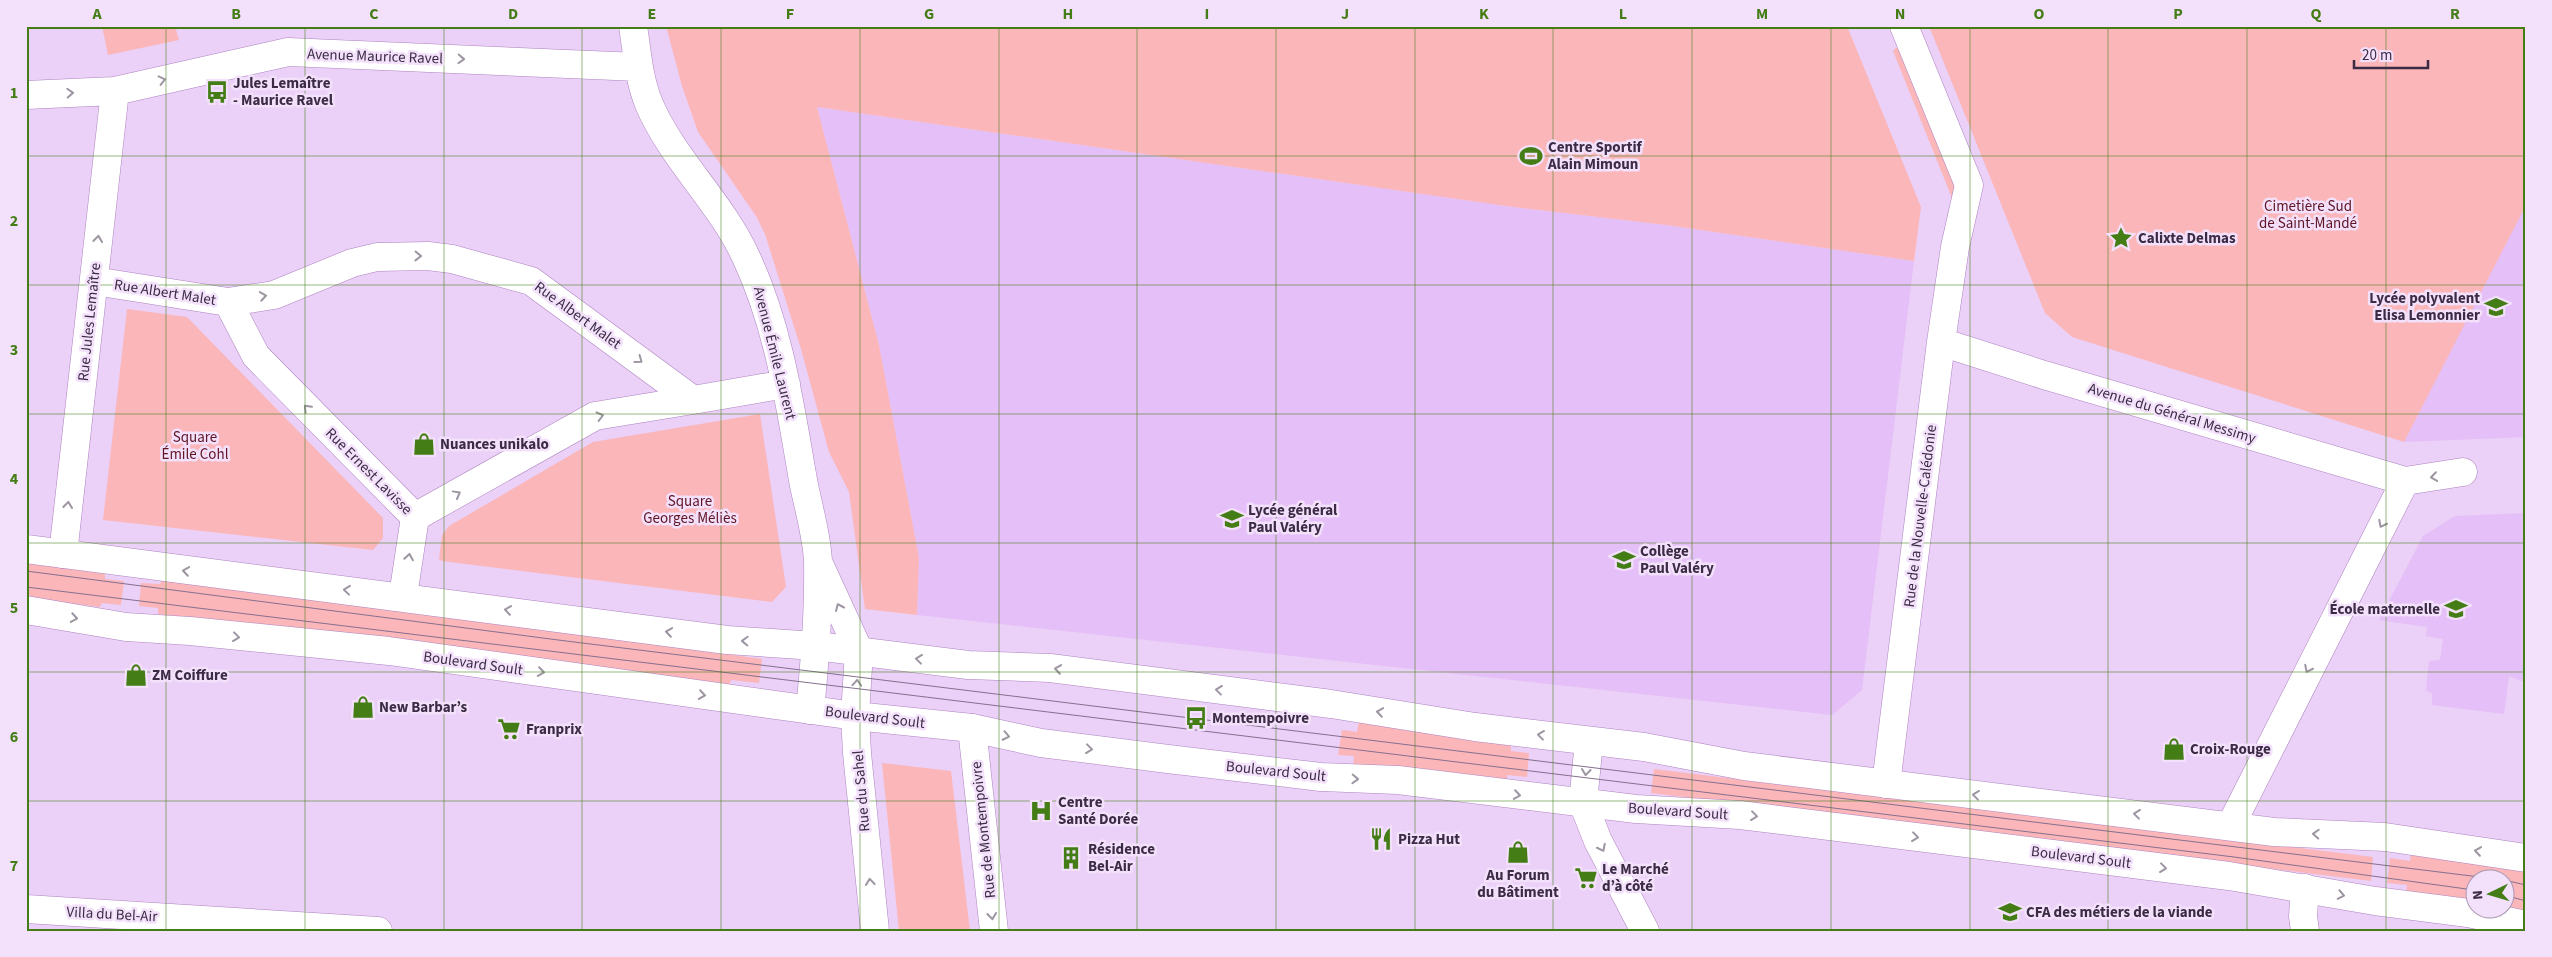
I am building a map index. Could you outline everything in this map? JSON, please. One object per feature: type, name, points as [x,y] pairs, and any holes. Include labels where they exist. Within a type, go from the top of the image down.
[{"type":"street","name":"Avenue Émile Laurent","points":[[633,26],[639,67],[649,104],[674,147],[728,224],[746,256],[763,296],[786,384],[818,560],[816,646],[810,710]]},
{"type":"street","name":"Rue de la Nouvelle-Calédonie","points":[[1886,784],[1941,342],[1955,247],[1969,185],[1904,26]]},
{"type":"street","name":"Avenue Maurice Ravel","points":[[26,95],[115,91],[288,52],[639,67]]},
{"type":"street","name":"Rue Jules Lemaître","points":[[63,554],[115,91]]},
{"type":"street","name":"Rue Albert Malet","points":[[94,280],[228,302],[274,295],[352,263],[377,257],[428,256],[452,259],[531,281],[693,400]]},
{"type":"street","name":"Rue Ernest Lavisse","points":[[228,302],[256,356],[415,517],[595,416],[693,400]]},
{"type":"street","name":"Avenue du Général Messimy","points":[[1941,342],[2405,481]]},
{"type":"street","points":[[693,400],[786,384]]},
{"type":"street","points":[[2230,825],[2405,481],[2463,472]]},
{"type":"street","points":[[403,596],[415,517]]},
{"type":"street","points":[[26,549],[216,576],[403,596],[727,640],[816,646],[968,665],[1050,668],[1331,704],[1475,727],[1644,748],[1744,766],[2230,825],[2274,832],[2384,837],[2526,858]]},
{"type":"street","name":"Avenue Émile Laurent","points":[[818,560],[859,651]]},
{"type":"street","name":"Boulevard Soult","points":[[26,610],[126,627],[190,631],[389,651],[854,716],[972,728],[1041,743],[1158,758],[1321,777],[1398,780],[1636,809],[1740,815],[2229,876],[2375,901],[2468,913],[2526,925]]},
{"type":"street","name":"Rue du Sahel","points":[[859,651],[854,716],[875,931]]},
{"type":"street","name":"Rue de Montempoivre","points":[[972,728],[994,931]]},
{"type":"street","points":[[1589,741],[1583,803],[1598,841],[1645,931]]},
{"type":"street","points":[[2305,888],[2303,916],[2305,931]]},
{"type":"street","name":"Villa du Bel-Air","points":[[26,909],[378,931]]},
{"type":"shaded area","points":[[817,107],[1506,206],[1666,225],[1914,261],[1862,690],[1832,715],[917,615],[919,558],[879,345]]},
{"type":"shaded area","name":"Lycée polyvalent Elisa Lemonnier","points":[[2526,177],[2526,437],[2404,442]]},
{"type":"shaded area","name":"École maternelle","points":[[2526,513],[2526,683],[2509,676],[2504,714],[2432,705],[2432,693],[2426,691],[2429,661],[2440,660],[2443,639],[2426,636],[2427,627],[2379,620],[2423,536],[2455,516]]},
{"type":"green space","points":[[102,26],[175,26],[179,40],[108,55]]},
{"type":"green space","name":"Centre Sportif Alain Mimoun","points":[[666,26],[1847,26],[1921,207],[1914,261],[1666,225],[1506,206],[817,107],[879,345],[919,558],[917,615],[865,609],[849,492],[829,452],[801,349],[765,234],[756,216],[698,132],[682,86]]},
{"type":"green space","name":"Cimetière Sud de Saint-Mandé","points":[[1929,26],[2526,26],[2526,205],[2404,442],[2072,337],[2045,313]]},
{"type":"green space","points":[[1896,48],[1901,49],[1959,195],[1957,198],[1952,198],[1893,51]]},
{"type":"green space","name":"Square Émile Cohl","points":[[127,309],[187,317],[383,518],[383,538],[373,550],[103,520]]},
{"type":"green space","name":"Square Georges Méliès","points":[[760,414],[786,587],[772,602],[442,561],[439,559],[442,535],[449,526],[593,442]]},
{"type":"green space","points":[[26,561],[105,571],[105,579],[124,581],[121,605],[102,603],[100,607],[26,598]]},
{"type":"green space","points":[[162,579],[734,651],[734,655],[762,659],[759,683],[731,680],[730,684],[158,614],[158,608],[139,606],[141,583],[160,584]]},
{"type":"green space","points":[[1359,720],[1413,731],[1511,743],[1511,751],[1529,753],[1527,777],[1507,775],[1507,782],[1353,768],[1354,756],[1338,755],[1342,730],[1357,732]]},
{"type":"green space","points":[[882,763],[951,771],[970,931],[899,931]]},
{"type":"green space","points":[[1654,769],[2373,857],[2371,881],[1651,793]]},
{"type":"green space","points":[[2411,853],[2526,870],[2526,912],[2514,909],[2514,870],[2464,870],[2464,901],[2406,893],[2407,885],[2387,883],[2390,858],[2410,861]]},
{"type":"tram line","points":[[26,571],[566,641],[2464,875]]},
{"type":"tram line","points":[[26,587],[2234,857],[2464,889]]},
{"type":"tram line","points":[[2514,882],[2526,885]]},
{"type":"tram line","points":[[2514,898],[2526,901]]},
{"type":"place","name":"Jules Lemaître - Maurice Ravel","points":[[217,92]]},
{"type":"place","name":"Centre Sportif Alain Mimoun","points":[[1531,156]]},
{"type":"place","name":"Calixte Delmas","points":[[2121,238]]},
{"type":"place","name":"Lycée polyvalent Elisa Lemonnier","points":[[2496,307]]},
{"type":"place","name":"Nuances unikalo","points":[[424,444]]},
{"type":"place","name":"Lycée général Paul Valéry","points":[[1232,519]]},
{"type":"place","name":"Collège Paul Valéry","points":[[1624,560]]},
{"type":"place","name":"École maternelle","points":[[2456,609]]},
{"type":"place","name":"ZM Coiffure","points":[[136,675]]},
{"type":"place","name":"New Barbar’s","points":[[363,707]]},
{"type":"place","name":"Montempoivre","points":[[1196,718]]},
{"type":"place","name":"Franprix","points":[[509,729]]},
{"type":"place","name":"Croix-Rouge","points":[[2174,749]]},
{"type":"place","name":"Centre Santé Dorée","points":[[1041,811]]},
{"type":"place","name":"Pizza Hut","points":[[1381,839]]},
{"type":"place","name":"Au Forum du Bâtiment","points":[[1518,852]]},
{"type":"place","name":"Résidence Bel-Air","points":[[1071,858]]},
{"type":"place","name":"Le Marché d’à côté","points":[[1586,878]]},
{"type":"place","name":"CFA des métiers de la viande","points":[[2010,912]]}]
